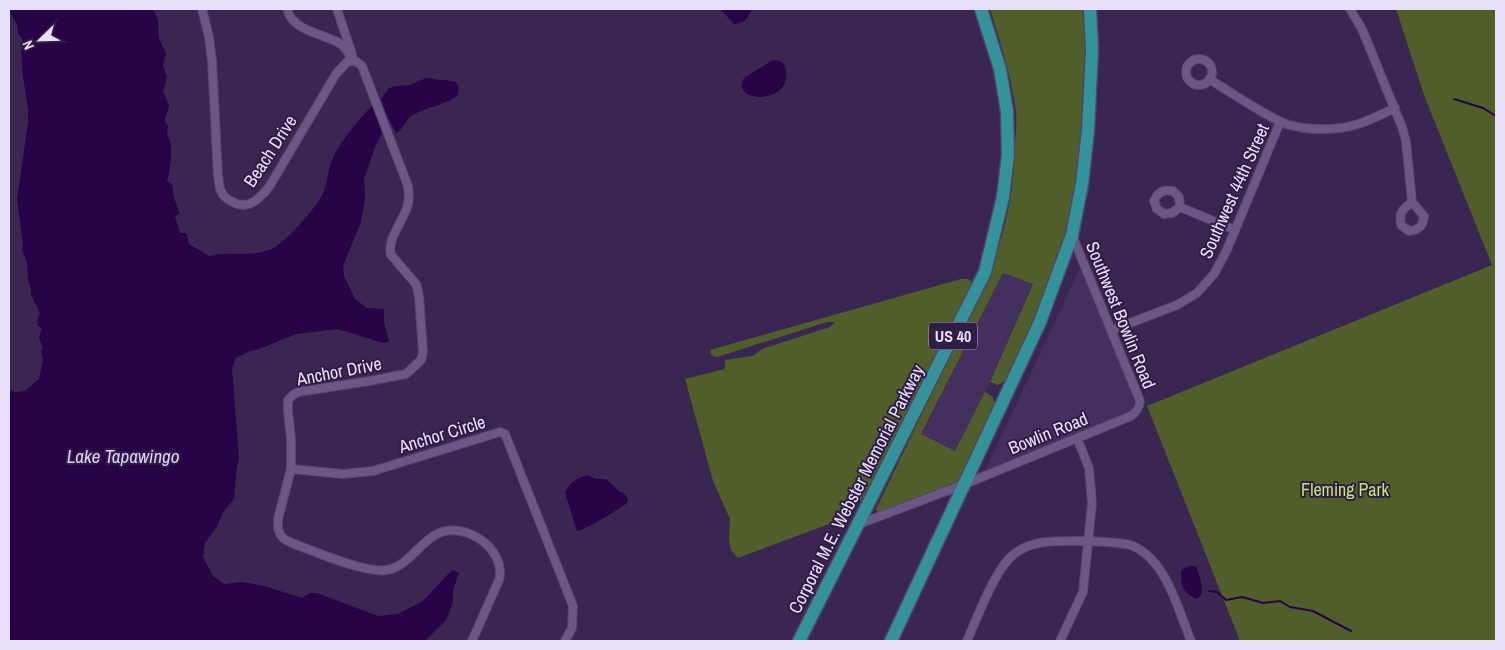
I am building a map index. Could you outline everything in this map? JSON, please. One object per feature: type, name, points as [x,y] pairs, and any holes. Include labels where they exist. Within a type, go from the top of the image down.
[{"type":"main road","name":"Corporal M.E. Webster Memorial Parkway","points":[[799,641],[985,272],[1003,196],[1008,155],[1007,111],[1000,69],[981,9]]},
{"type":"main road","points":[[891,641],[1040,322],[1072,235],[1082,184],[1088,130],[1092,50],[1090,9]]},
{"type":"street","name":"Beach Drive","points":[[202,9],[209,37],[212,61],[218,176],[222,193],[228,200],[236,204],[247,205],[262,196],[336,74],[347,62],[354,61]]},
{"type":"street","points":[[287,9],[289,15],[302,28],[342,45],[354,61]]},
{"type":"street","points":[[337,9],[354,61]]},
{"type":"street","points":[[1350,9],[1362,29],[1395,108],[1406,141],[1412,202]]},
{"type":"street","name":"Anchor Drive","points":[[354,61],[359,62],[362,66],[408,186],[409,199],[407,209],[391,242],[390,250],[391,256],[416,284],[419,296],[423,352],[421,360],[406,374],[292,394],[288,400],[291,469],[278,520],[278,528],[284,539],[292,543],[359,567],[374,570],[387,570],[403,563],[437,533],[446,530],[456,530],[469,534],[487,544],[494,551],[501,572],[472,641]]},
{"type":"street","points":[[1209,79],[1280,122],[1300,127],[1326,129],[1346,127],[1395,108]]},
{"type":"street","name":"Southwest 44th Street","points":[[1112,330],[1167,310],[1197,293],[1219,266],[1280,122]]},
{"type":"street","points":[[1180,207],[1235,230]]},
{"type":"street","name":"Southwest Bowlin Road","points":[[1072,235],[1140,400],[1139,406]]},
{"type":"street","name":"Bowlin Road","points":[[858,524],[965,484],[1131,416],[1139,406]]},
{"type":"street","name":"Anchor Circle","points":[[291,469],[344,474],[373,471],[500,432],[505,434],[573,606],[572,628],[565,641]]},
{"type":"street","points":[[1060,641],[1083,592],[1092,504],[1089,468],[1077,438]]},
{"type":"street","points":[[970,640],[998,574],[1012,555],[1028,545],[1052,541],[1088,541],[1132,545],[1153,560],[1166,580],[1191,641]]},
{"type":"shaded area","points":[[1081,266],[1132,391],[1134,406],[1128,414],[984,473]]},
{"type":"shaded area","points":[[1003,273],[1033,283],[990,382],[955,452],[921,435]]},
{"type":"green space","points":[[990,9],[1084,9],[1088,72],[1078,178],[1066,233],[1049,287],[1009,377],[998,385],[990,382],[1033,284],[1003,273],[921,434],[955,451],[985,392],[993,397],[995,406],[963,476],[956,483],[878,513],[876,509],[984,286],[1003,234],[1007,216],[1013,180],[1016,112],[1009,73]]},
{"type":"green space","name":"Fleming Park","points":[[1396,9],[1496,9],[1496,641],[1240,641],[1147,406],[1492,265],[1424,95]]},
{"type":"green space","points":[[961,279],[971,281],[972,285],[861,501],[854,500],[843,517],[837,521],[738,558],[731,550],[729,540],[730,519],[713,481],[685,379],[725,369],[725,360],[753,356],[762,349],[830,327],[835,322],[827,322],[717,357],[711,355],[710,350]]},
{"type":"water","name":"Lake Tapawingo","points":[[9,9],[153,9],[158,20],[159,38],[166,54],[163,65],[167,77],[163,91],[169,105],[165,121],[169,127],[167,133],[171,144],[167,181],[172,184],[174,198],[180,214],[175,216],[180,233],[186,233],[189,244],[209,256],[258,253],[274,248],[286,238],[302,222],[321,197],[331,162],[345,138],[372,106],[376,110],[383,131],[364,179],[365,199],[361,222],[343,266],[344,276],[355,299],[367,308],[384,309],[384,321],[389,342],[383,343],[338,329],[296,334],[236,358],[232,368],[239,459],[234,499],[224,511],[216,528],[205,543],[203,557],[213,576],[224,584],[241,582],[261,585],[302,598],[310,593],[317,593],[378,616],[398,614],[423,601],[452,570],[459,573],[453,590],[453,603],[446,620],[425,641],[9,641],[9,389],[15,392],[25,391],[39,379],[43,360],[41,351],[43,348],[39,338],[42,328],[38,326],[37,320],[40,313],[31,295],[27,263],[22,249],[17,199],[28,123],[28,109],[23,76],[22,39]]},
{"type":"water","points":[[720,9],[752,9],[743,21],[734,24]]},
{"type":"water","points":[[775,60],[782,63],[786,70],[785,82],[780,90],[762,97],[752,96],[745,92],[742,86],[744,78]]},
{"type":"water","points":[[426,78],[456,82],[459,90],[458,95],[411,116],[396,133],[381,99],[389,88],[410,85]]},
{"type":"water","points":[[587,475],[596,479],[606,479],[620,492],[624,493],[628,501],[602,519],[577,531],[565,493],[574,481]]},
{"type":"water","points":[[1189,566],[1196,566],[1201,581],[1202,594],[1197,599],[1185,591],[1181,581],[1181,571]]},
{"type":"waterway","points":[[1454,99],[1483,108],[1496,116]]},
{"type":"waterway","points":[[1209,591],[1217,592],[1226,600],[1242,597],[1263,603],[1280,601],[1290,607],[1313,611],[1351,631]]}]
